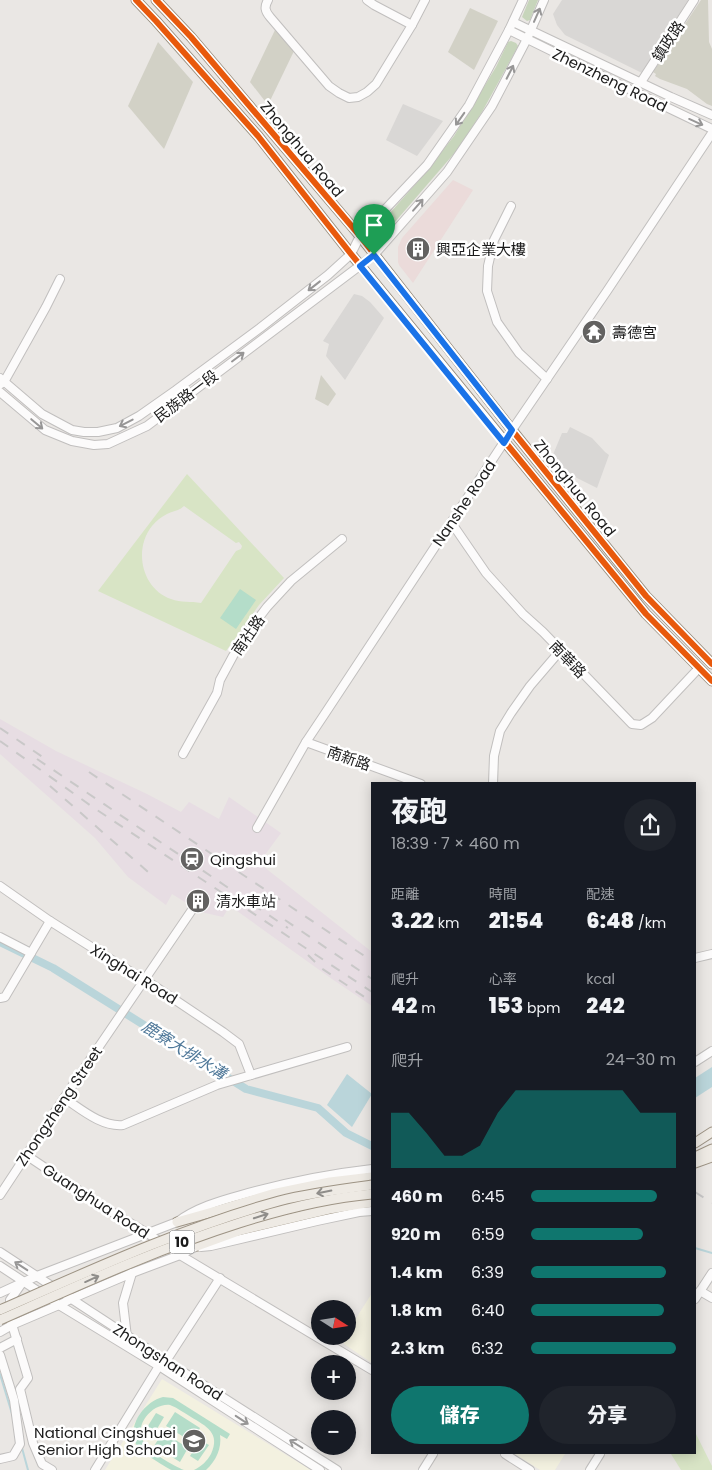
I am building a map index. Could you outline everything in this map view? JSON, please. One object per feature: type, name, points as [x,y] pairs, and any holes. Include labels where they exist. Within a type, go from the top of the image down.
[{"type":"main road","name":"Zhonghua Road","points":[[136,0],[258,136],[350,254],[646,614],[698,669],[712,681]]},
{"type":"main road","name":"Zhonghua Road","points":[[156,0],[190,37],[360,236],[512,430],[646,596],[712,664]]},
{"type":"main road","points":[[696,1144],[712,1132]]},
{"type":"main road","points":[[696,1145],[712,1139]]},
{"type":"main road","points":[[696,1157],[712,1149]]},
{"type":"main road","points":[[696,1163],[712,1157]]},
{"type":"main road","points":[[177,1222],[272,1194],[330,1182],[371,1177]]},
{"type":"main road","name":"10","points":[[0,1310],[129,1253],[191,1229],[281,1201],[340,1189],[371,1185]]},
{"type":"main road","name":"10","points":[[0,1320],[132,1261],[199,1236],[282,1210],[326,1200],[371,1194]]},
{"type":"main road","points":[[197,1246],[241,1230],[371,1202]]},
{"type":"street","points":[[268,0],[265,7],[266,13],[329,86],[339,94],[349,98],[358,97],[376,84],[425,0]]},
{"type":"street","points":[[367,0],[412,25]]},
{"type":"street","name":"民族路一段","points":[[1,382],[42,414],[72,430],[98,432],[117,428],[139,416],[184,385],[328,275],[350,254],[360,236],[427,165],[470,105],[513,22],[522,0]]},
{"type":"street","name":"民族路一段","points":[[0,392],[45,430],[72,441],[94,446],[108,444],[147,426],[374,255],[447,172],[492,106],[527,39],[544,0]]},
{"type":"street","name":"鎮政路","points":[[641,82],[694,0]]},
{"type":"street","name":"Zhenzheng Road","points":[[513,22],[671,98],[712,115]]},
{"type":"street","name":"Zhenzheng Road","points":[[509,30],[590,71],[712,128]]},
{"type":"street","name":"Nanshe Road","points":[[257,828],[306,742],[712,132]]},
{"type":"street","points":[[511,206],[494,240],[488,266],[487,291],[497,322],[519,353],[547,379]]},
{"type":"street","points":[[1,382],[46,307],[60,279]]},
{"type":"street","name":"南華路","points":[[451,522],[486,573],[523,614],[543,632],[632,724],[641,725],[646,722],[698,669]]},
{"type":"street","name":"南社路","points":[[183,754],[217,693],[220,680],[232,656],[248,632],[267,607],[291,581],[342,539]]},
{"type":"street","points":[[493,782],[494,756],[500,731],[510,713],[530,686],[560,651]]},
{"type":"street","name":"南新路","points":[[306,742],[416,782]]},
{"type":"street","name":"Xinghai Road","points":[[0,886],[50,921],[144,979],[239,1044],[251,1075]]},
{"type":"street","points":[[144,979],[194,907]]},
{"type":"street","points":[[0,998],[5,997],[50,921]]},
{"type":"street","points":[[0,937],[31,953]]},
{"type":"street","points":[[696,958],[712,954]]},
{"type":"street","name":"Zhongzheng Street","points":[[0,1195],[144,979]]},
{"type":"street","points":[[64,1098],[104,1123],[114,1126],[123,1125],[217,1085],[347,1047]]},
{"type":"street","points":[[696,1061],[712,1051]]},
{"type":"street","name":"Guanghua Road","points":[[26,1155],[180,1255],[371,1369]]},
{"type":"street","points":[[0,1293],[37,1276],[177,1222],[185,1216],[215,1202],[290,1182],[371,1169]]},
{"type":"street","points":[[0,1332],[70,1299],[180,1255],[197,1246],[211,1246],[316,1221],[371,1211]]},
{"type":"street","name":"Zhongshan Road","points":[[0,1252],[320,1470]]},
{"type":"street","name":"Zhongshan Road","points":[[0,1266],[59,1305],[162,1364],[337,1470]]},
{"type":"street","points":[[696,1297],[712,1272]]},
{"type":"street","points":[[127,1337],[123,1304],[132,1273]]},
{"type":"street","points":[[95,1470],[162,1364],[220,1278]]},
{"type":"street","points":[[24,1282],[10,1300],[10,1319],[28,1378],[20,1389],[33,1444],[42,1464],[52,1470]]},
{"type":"street","points":[[700,1291],[712,1298]]},
{"type":"street","points":[[0,1348],[17,1339]]},
{"type":"street","points":[[0,1355],[14,1400],[20,1444],[13,1456],[0,1459]]},
{"type":"street","points":[[423,1470],[433,1454]]},
{"type":"street","points":[[505,1454],[530,1470]]},
{"type":"street","points":[[590,1470],[600,1454]]},
{"type":"shaded area","points":[[562,0],[688,0],[642,73],[565,35],[557,25],[553,14]]},
{"type":"shaded area","points":[[701,0],[708,0],[709,42],[712,49],[712,106],[687,89],[660,79],[653,72]]},
{"type":"shaded area","points":[[470,8],[498,21],[474,70],[448,52]]},
{"type":"shaded area","points":[[275,30],[294,51],[268,105],[250,82]]},
{"type":"shaded area","points":[[158,42],[193,82],[164,149],[128,106]]},
{"type":"shaded area","points":[[403,104],[443,121],[417,156],[386,140]]},
{"type":"shaded area","points":[[453,180],[473,190],[413,283],[399,265],[398,247],[402,238]]},
{"type":"shaded area","points":[[354,294],[362,296],[370,302],[384,318],[345,380],[326,356],[329,344],[323,341]]},
{"type":"shaded area","points":[[321,375],[336,394],[328,406],[315,399]]},
{"type":"shaded area","points":[[570,427],[592,438],[609,455],[597,488],[561,470],[552,457],[562,433],[567,433]]},
{"type":"shaded area","points":[[0,719],[56,751],[181,812],[189,802],[219,819],[229,797],[281,833],[259,863],[371,951],[371,1005],[230,906],[223,917],[201,912],[172,894],[166,905],[128,877],[95,838],[0,754]]},
{"type":"shaded area","points":[[371,1295],[371,1362],[345,1345],[356,1345],[356,1318]]},
{"type":"shaded area","name":"National Cingshuei Senior High School","points":[[162,1379],[311,1470],[105,1470]]},
{"type":"shaded area","points":[[515,1454],[565,1454],[555,1470],[540,1470]]},
{"type":"green space","points":[[529,0],[538,0],[530,20],[527,21],[522,17]]},
{"type":"green space","points":[[511,41],[518,46],[482,112],[458,149],[388,230],[379,236],[374,231],[420,179],[454,136],[496,67],[508,42]]},
{"type":"green space","points":[[187,474],[284,578],[259,605],[226,651],[98,591]],"holes":[[[184,506],[236,543],[239,542],[242,546],[241,549],[236,551],[201,603],[171,599],[161,594],[147,578],[142,557],[146,536],[152,526],[163,516]]]},
{"type":"green space","points":[[240,589],[256,600],[236,629],[220,618]]},
{"type":"green space","points":[[163,1397],[173,1398],[230,1434],[227,1439],[220,1435],[218,1454],[206,1470],[194,1470],[204,1463],[211,1454],[214,1447],[213,1435],[207,1427],[170,1405],[157,1407],[147,1416],[141,1428],[141,1434],[143,1441],[155,1454],[184,1470],[172,1470],[139,1449],[133,1435],[136,1420],[150,1403]]},
{"type":"green space","points":[[175,1412],[200,1428],[192,1442],[166,1426]]},
{"type":"green space","points":[[156,1413],[164,1417],[154,1434],[146,1429]]},
{"type":"green space","points":[[163,1432],[188,1448],[180,1462],[154,1446]]},
{"type":"green space","points":[[696,1434],[712,1466],[712,1470],[681,1470],[671,1454],[696,1454]]},
{"type":"green space","points":[[200,1440],[209,1445],[198,1461],[190,1456]]},
{"type":"water","points":[[712,1067],[712,1087],[696,1097],[696,1077]]},
{"type":"water","points":[[347,1074],[371,1093],[352,1127],[327,1105]]},
{"type":"waterway","name":"鹿寮大排水溝","points":[[0,942],[53,968],[246,1089],[318,1108],[346,1133],[371,1146]]},
{"type":"waterway","points":[[696,1248],[712,1253]]},
{"type":"waterway","points":[[0,1374],[13,1417]]},
{"type":"waterway","points":[[22,1448],[28,1470]]},
{"type":"railway","points":[[0,728],[47,760]]},
{"type":"railway","points":[[0,741],[94,808],[371,991]]},
{"type":"railway","points":[[37,759],[288,928]]},
{"type":"railway","points":[[89,772],[371,960]]},
{"type":"railway","points":[[50,786],[155,878]]},
{"type":"railway","points":[[285,920],[371,978]]},
{"type":"railway","points":[[308,955],[321,968],[371,1001]]},
{"type":"railway","points":[[696,1193],[712,1203]]},
{"type":"cycle path","points":[[136,0],[258,136],[351,254],[646,614],[712,681]]},
{"type":"cycle path","points":[[156,0],[191,37],[360,236],[512,430],[646,596],[712,664]]},
{"type":"place","name":"興亞企業大樓","points":[[418,249]]},
{"type":"place","name":"壽德宮","points":[[594,332]]},
{"type":"place","name":"Qingshui","points":[[192,859]]},
{"type":"place","name":"清水車站","points":[[198,901]]},
{"type":"place","name":"National Cingshuei Senior High School","points":[[194,1441]]},
{"type":"route","points":[[374,255],[512,430],[504,443],[360,266],[374,255]]}]
